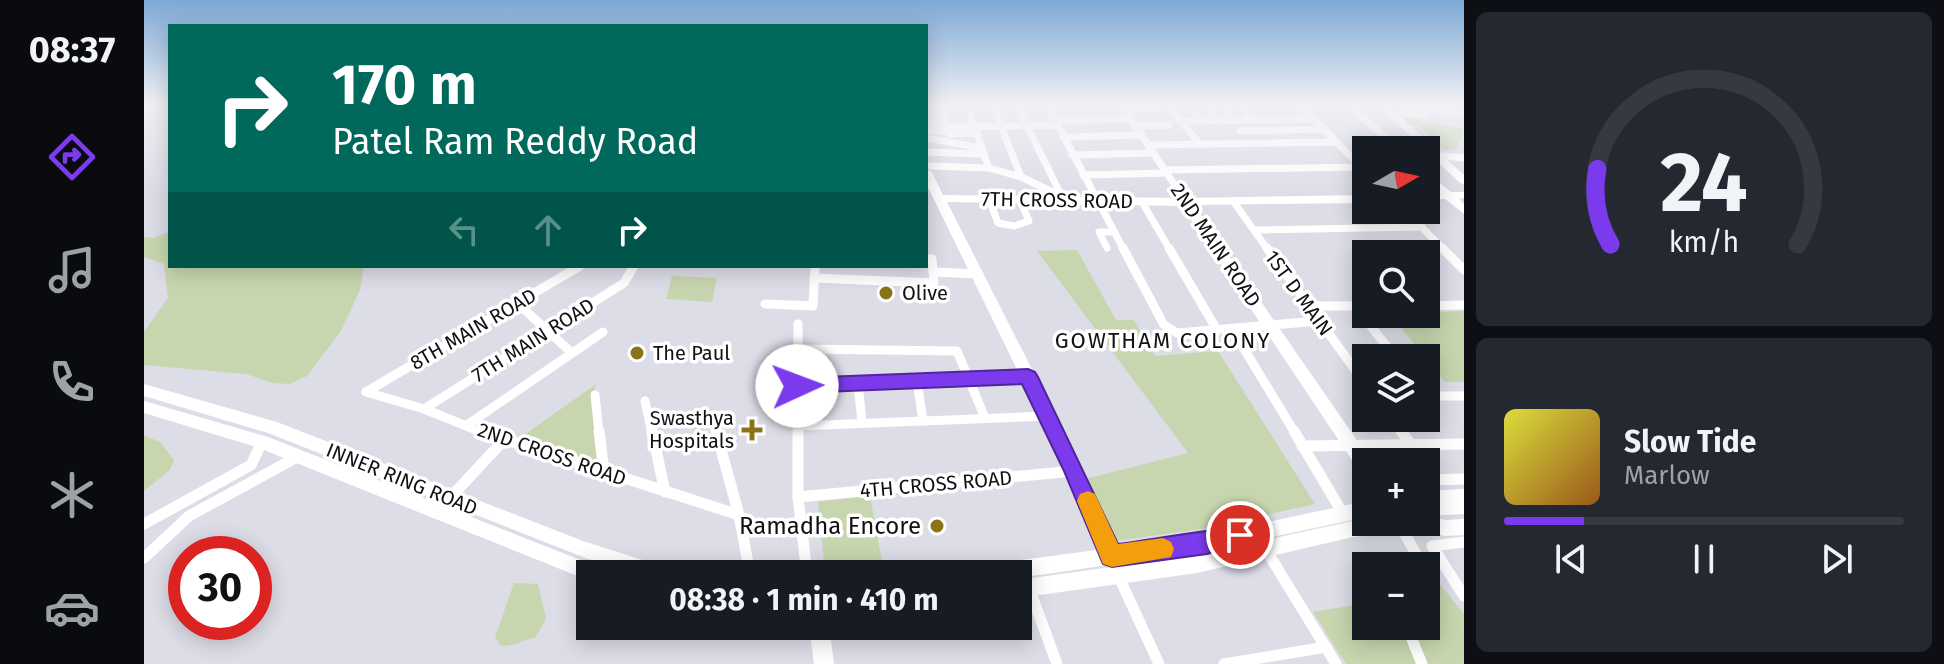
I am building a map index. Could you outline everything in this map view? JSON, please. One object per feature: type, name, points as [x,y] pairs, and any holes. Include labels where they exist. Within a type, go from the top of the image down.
[{"type":"main road","points":[[1440,163],[1464,181]]},
{"type":"main road","points":[[929,169],[939,198],[1075,471],[1112,556]]},
{"type":"main road","points":[[1440,169],[1459,196],[1464,210]]},
{"type":"main road","points":[[1440,184],[1459,196]]},
{"type":"main road","name":"7TH CROSS ROAD","points":[[939,198],[1066,198],[1142,202],[1352,199]]},
{"type":"main road","name":"2ND MAIN ROAD","points":[[1186,202],[1353,448]]},
{"type":"main road","name":"INNER RING ROAD","points":[[144,390],[271,427],[450,498],[620,560]]},
{"type":"main road","name":"INNER RING ROAD","points":[[144,407],[262,442],[576,566]]},
{"type":"main road","points":[[1440,498],[1464,496]]},
{"type":"main road","points":[[1440,507],[1464,506]]},
{"type":"main road","points":[[1032,567],[1207,543],[1352,511]]},
{"type":"main road","points":[[1440,520],[1464,518]]},
{"type":"main road","points":[[1440,526],[1464,527]]},
{"type":"main road","points":[[1032,588],[1266,550],[1352,529]]},
{"type":"main road","points":[[821,640],[824,664]]},
{"type":"street","points":[[960,134],[983,151]]},
{"type":"street","points":[[977,134],[989,168]]},
{"type":"street","points":[[1005,134],[1021,177]]},
{"type":"street","points":[[1031,134],[1066,198]]},
{"type":"street","points":[[1062,134],[1164,325],[1177,333],[1319,321]]},
{"type":"street","points":[[1192,134],[1200,144]]},
{"type":"street","points":[[1329,134],[1352,159]]},
{"type":"street","points":[[1063,137],[1141,135]]},
{"type":"street","name":"2ND MAIN ROAD","points":[[1141,135],[1186,202]]},
{"type":"street","points":[[1148,145],[1336,142]]},
{"type":"street","points":[[1440,156],[1462,157],[1464,146]]},
{"type":"street","points":[[928,152],[983,151]]},
{"type":"street","points":[[1072,155],[1153,153]]},
{"type":"street","points":[[929,169],[989,168],[1021,177],[1066,198]]},
{"type":"street","points":[[1083,175],[1165,171],[1352,170]]},
{"type":"street","points":[[989,199],[998,223],[1004,225],[1021,225],[1029,221],[1020,200]]},
{"type":"street","name":"1ST D MAIN","points":[[1233,201],[1352,366]]},
{"type":"street","points":[[1142,202],[1217,330]]},
{"type":"street","points":[[1419,224],[1464,270]]},
{"type":"street","points":[[1254,230],[1422,227]]},
{"type":"street","points":[[1107,248],[1099,232],[1114,232]]},
{"type":"street","points":[[814,278],[934,283],[932,259],[928,259]]},
{"type":"street","name":"8TH MAIN ROAD","points":[[366,392],[577,268]]},
{"type":"street","name":"7TH MAIN ROAD","points":[[424,409],[630,279],[633,268]]},
{"type":"street","points":[[765,304],[813,306],[815,268]]},
{"type":"street","points":[[933,272],[979,274]]},
{"type":"street","points":[[517,303],[572,353]]},
{"type":"street","points":[[1440,306],[1464,305]]},
{"type":"street","points":[[1308,306],[1352,306]]},
{"type":"street","points":[[798,324],[798,497],[805,560]]},
{"type":"street","points":[[1232,329],[1342,512]]},
{"type":"street","points":[[467,425],[603,332]]},
{"type":"street","points":[[798,349],[957,351],[985,418]]},
{"type":"street","points":[[797,386],[1028,377]]},
{"type":"street","points":[[917,381],[923,421]]},
{"type":"street","points":[[858,383],[862,423]]},
{"type":"street","name":"2ND CROSS ROAD","points":[[366,392],[424,409],[503,441],[739,515]]},
{"type":"street","points":[[595,395],[604,472]]},
{"type":"street","points":[[1440,396],[1464,396]]},
{"type":"street","points":[[645,401],[665,492]]},
{"type":"street","points":[[797,426],[1047,416]]},
{"type":"street","points":[[713,419],[739,515],[747,560]]},
{"type":"street","points":[[1401,432],[1411,445]]},
{"type":"street","points":[[450,498],[503,441]]},
{"type":"street","points":[[144,524],[251,465],[262,442]]},
{"type":"street","points":[[1302,446],[1464,444]]},
{"type":"street","points":[[144,558],[181,521],[245,483],[299,456]]},
{"type":"street","name":"4TH CROSS ROAD","points":[[798,497],[1075,471]]},
{"type":"street","points":[[1440,480],[1464,479]]},
{"type":"street","points":[[1464,542],[1432,546],[1464,596]]},
{"type":"street","points":[[1266,550],[1336,664]]},
{"type":"street","points":[[1118,575],[1159,664]]},
{"type":"street","points":[[1032,609],[1057,664]]},
{"type":"street","points":[[1412,640],[1422,664]]},
{"type":"street","points":[[1224,664],[1254,662],[1326,647]]},
{"type":"green space","points":[[1428,134],[1462,134],[1456,150],[1444,150],[1440,146],[1440,136]]},
{"type":"green space","points":[[168,232],[168,268],[364,268],[360,290],[341,331],[307,376],[290,384],[273,383],[246,374],[144,365],[144,332],[168,298],[164,264],[144,257],[144,237],[154,238]]},
{"type":"green space","points":[[1077,250],[1116,320],[1134,320],[1155,356],[1218,351],[1315,504],[1202,529],[1115,541],[1085,479],[1188,453],[1037,251]]},
{"type":"green space","points":[[672,276],[717,278],[712,302],[666,299]]},
{"type":"green space","points":[[1464,311],[1464,382],[1445,382],[1440,376],[1440,344],[1414,344],[1401,328],[1440,328],[1440,312]]},
{"type":"green space","points":[[596,384],[593,395],[599,464],[523,436]]},
{"type":"green space","points":[[144,435],[160,442],[174,460],[170,470],[144,491]]},
{"type":"green space","points":[[870,496],[882,560],[824,560],[818,502]]},
{"type":"green space","points":[[514,583],[538,584],[546,619],[535,638],[501,646],[495,637]]},
{"type":"green space","points":[[1440,584],[1464,614],[1464,664],[1346,664],[1313,612],[1352,605],[1352,640],[1440,640]]},
{"type":"slow traffic","points":[[1088,501],[1112,556],[1163,549]]},
{"type":"place","name":"Olive","points":[[886,293]]},
{"type":"place","name":"The Paul","points":[[637,353]]},
{"type":"place","name":"Swasthya Hospitals","points":[[752,430]]},
{"type":"place","name":"Ramadha Encore","points":[[937,526]]},
{"type":"district","name":"GOWTHAM COLONY","points":[[1163,340]]},
{"type":"route","points":[[797,386],[1028,377],[1075,471],[1112,556],[1207,543],[1240,535]]}]
